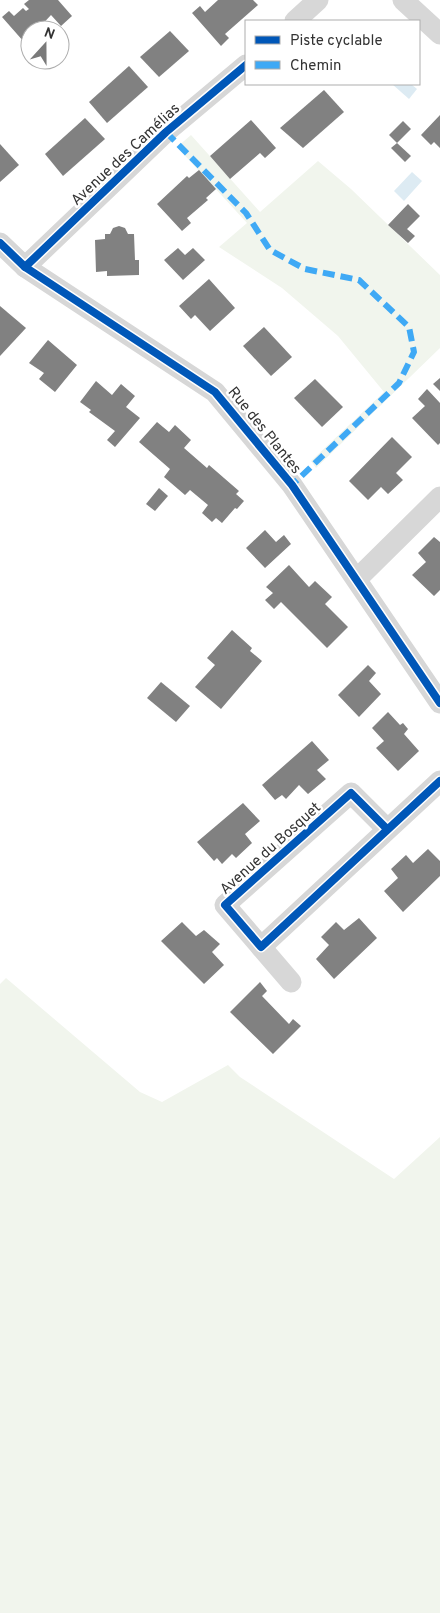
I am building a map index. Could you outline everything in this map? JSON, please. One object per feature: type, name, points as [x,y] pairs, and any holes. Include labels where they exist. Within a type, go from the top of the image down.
[{"type":"street","points":[[296,20],[318,0]]},
{"type":"street","points":[[404,0],[440,34]]},
{"type":"street","name":"Avenue des Camélias","points":[[25,267],[166,132],[245,66]]},
{"type":"street","name":"Rue des Plantes","points":[[0,243],[25,267],[216,392],[292,485],[440,703]]},
{"type":"street","points":[[357,579],[440,497]]},
{"type":"street","points":[[261,947],[440,780]]},
{"type":"street","name":"Avenue du Bosquet","points":[[291,982],[225,905],[351,793],[387,829]]},
{"type":"shaded area","points":[[393,85],[412,85],[417,89],[409,99]]},
{"type":"shaded area","points":[[191,135],[260,212],[318,161],[351,189],[440,275],[440,348],[316,468],[311,461],[384,392],[338,336],[282,288],[219,247],[247,223],[177,147]]},
{"type":"shaded area","points":[[412,172],[422,181],[404,201],[394,191]]},
{"type":"shaded area","points":[[6,978],[140,1092],[162,1102],[228,1065],[240,1077],[394,1179],[440,1137],[440,1613],[0,1613],[0,984]]},
{"type":"building","points":[[29,0],[58,0],[72,16],[68,20],[56,20],[51,15],[46,20],[20,20],[20,37],[2,17],[9,11],[14,16],[23,8],[26,11],[29,9],[24,4]]},
{"type":"building","points":[[218,0],[253,0],[258,5],[225,34],[229,38],[221,46],[192,13],[200,6],[205,12]]},
{"type":"building","points":[[170,31],[189,51],[159,77],[140,57]]},
{"type":"building","points":[[129,66],[148,87],[107,123],[89,102]]},
{"type":"building","points":[[324,90],[344,112],[303,148],[280,128]]},
{"type":"building","points":[[440,115],[440,148],[434,142],[431,145],[421,135]]},
{"type":"building","points":[[85,118],[105,139],[63,176],[45,154]]},
{"type":"building","points":[[251,120],[276,148],[265,158],[260,153],[230,179],[210,156]]},
{"type":"building","points":[[403,121],[411,129],[397,143],[389,135]]},
{"type":"building","points":[[397,143],[411,156],[405,162],[391,148]]},
{"type":"building","points":[[0,144],[19,165],[0,182]]},
{"type":"building","points":[[199,170],[216,189],[206,198],[208,200],[187,218],[191,223],[182,231],[157,204],[187,176],[189,178]]},
{"type":"building","points":[[408,204],[420,216],[407,229],[415,236],[408,243],[388,225]]},
{"type":"building","points":[[119,226],[125,228],[128,234],[134,234],[135,260],[139,260],[139,275],[107,276],[107,271],[96,272],[95,240],[105,239],[105,234],[110,234],[113,228]]},
{"type":"building","points":[[178,248],[185,255],[193,248],[205,260],[183,280],[164,260]]},
{"type":"building","points":[[209,279],[235,308],[210,331],[195,315],[191,319],[179,306]]},
{"type":"building","points":[[0,306],[26,328],[0,356]]},
{"type":"building","points":[[264,327],[292,357],[271,376],[243,346]]},
{"type":"building","points":[[48,340],[77,365],[55,392],[39,379],[44,373],[29,363]]},
{"type":"building","points":[[440,378],[440,391],[433,384]]},
{"type":"building","points":[[315,379],[343,407],[322,427],[294,398]]},
{"type":"building","points":[[96,381],[112,395],[121,384],[135,396],[126,407],[140,418],[115,447],[107,440],[115,431],[89,412],[91,410],[80,402]]},
{"type":"building","points":[[427,389],[440,403],[440,443],[438,445],[412,418],[425,406],[418,399]]},
{"type":"building","points":[[157,422],[169,432],[175,425],[191,440],[184,448],[207,468],[209,465],[239,491],[236,494],[244,501],[222,523],[216,518],[212,522],[202,513],[208,505],[190,490],[185,495],[164,477],[170,469],[139,442]]},
{"type":"building","points":[[392,437],[412,457],[396,473],[403,480],[388,494],[381,487],[368,500],[349,481]]},
{"type":"building","points":[[159,488],[168,496],[155,511],[146,504]]},
{"type":"building","points":[[265,530],[276,542],[284,535],[291,544],[265,568],[246,548]]},
{"type":"building","points":[[434,537],[440,542],[440,590],[434,596],[412,575],[426,562],[418,553]]},
{"type":"building","points":[[289,565],[309,587],[315,581],[332,597],[325,604],[348,627],[327,648],[281,602],[274,609],[265,600],[273,593],[266,587]]},
{"type":"building","points":[[232,630],[252,648],[250,651],[262,661],[221,709],[195,687],[215,665],[207,658]]},
{"type":"building","points":[[368,665],[376,673],[369,681],[381,694],[359,717],[338,695]]},
{"type":"building","points":[[161,682],[190,706],[176,722],[147,698]]},
{"type":"building","points":[[388,712],[400,725],[403,723],[408,729],[404,734],[419,751],[398,771],[376,748],[384,741],[372,728]]},
{"type":"building","points":[[312,741],[329,760],[317,770],[326,779],[308,794],[299,785],[286,799],[282,795],[275,800],[262,785]]},
{"type":"building","points":[[243,803],[260,821],[245,834],[252,843],[236,858],[232,854],[222,864],[217,858],[214,861],[197,842]]},
{"type":"building","points":[[428,849],[440,861],[440,876],[403,912],[384,891],[398,878],[391,869],[406,855],[413,863]]},
{"type":"building","points":[[359,918],[377,938],[334,979],[316,959],[329,945],[321,937],[336,922],[344,930]]},
{"type":"building","points":[[182,922],[196,936],[204,930],[220,944],[212,952],[224,965],[204,984],[161,941]]},
{"type":"building","points":[[260,982],[267,991],[262,996],[289,1024],[293,1019],[301,1026],[273,1054],[230,1012]]},
{"type":"marked path","points":[[166,132],[246,213],[270,250],[305,269],[359,280],[409,327],[414,352],[399,383],[292,485]]},
{"type":"cycle path","points":[[25,267],[166,132],[245,66]]},
{"type":"cycle path","points":[[0,243],[25,267],[215,392],[292,485],[440,703]]},
{"type":"cycle path","points":[[387,829],[351,793],[225,905],[261,947],[440,781]]}]
